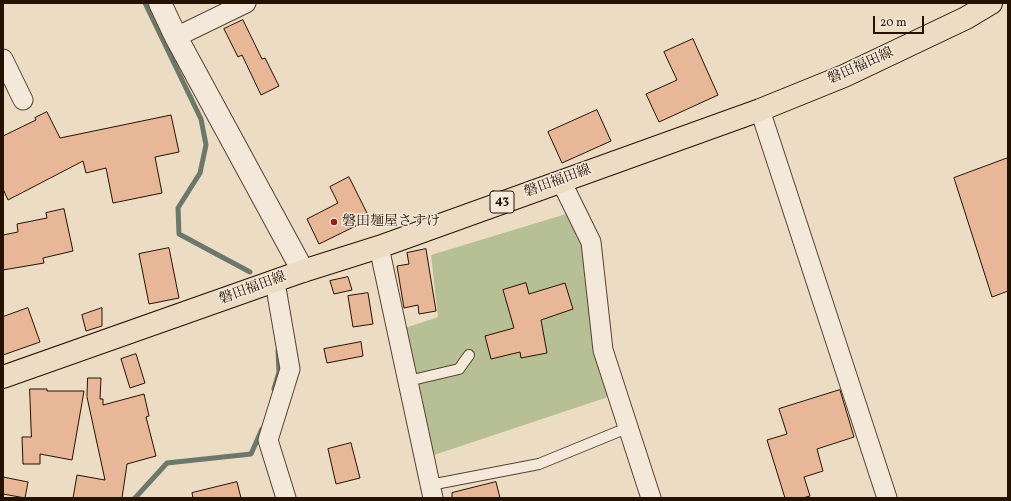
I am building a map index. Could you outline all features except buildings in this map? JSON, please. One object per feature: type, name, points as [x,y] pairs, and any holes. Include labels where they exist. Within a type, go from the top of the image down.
[{"type":"main road","name":"磐田福田線","points":[[3,377],[303,271],[379,247],[760,110],[857,70],[966,18],[991,3]]},
{"type":"street","points":[[160,3],[176,37],[303,271]]},
{"type":"street","points":[[176,37],[246,3]]},
{"type":"street","points":[[3,59],[23,100]]},
{"type":"street","points":[[760,110],[886,498]]},
{"type":"street","points":[[561,181],[591,242],[603,350],[627,428],[651,498]]},
{"type":"street","points":[[379,247],[432,492]]},
{"type":"street","points":[[275,282],[290,369],[268,440],[286,498]]},
{"type":"lane","points":[[408,381],[459,369],[469,355]]},
{"type":"lane","points":[[432,492],[539,464],[627,428]]},
{"type":"green space","points":[[576,211],[617,394],[425,458],[405,328],[438,317],[431,255]]},
{"type":"waterway","points":[[145,3],[201,119],[206,145],[200,173],[178,208],[179,234],[250,272]]},
{"type":"waterway","points":[[274,389],[279,372],[278,350]]},
{"type":"waterway","points":[[135,498],[167,463],[251,454],[262,429]]},
{"type":"place","name":"磐田麺屋さすけ","points":[[334,222]]}]
